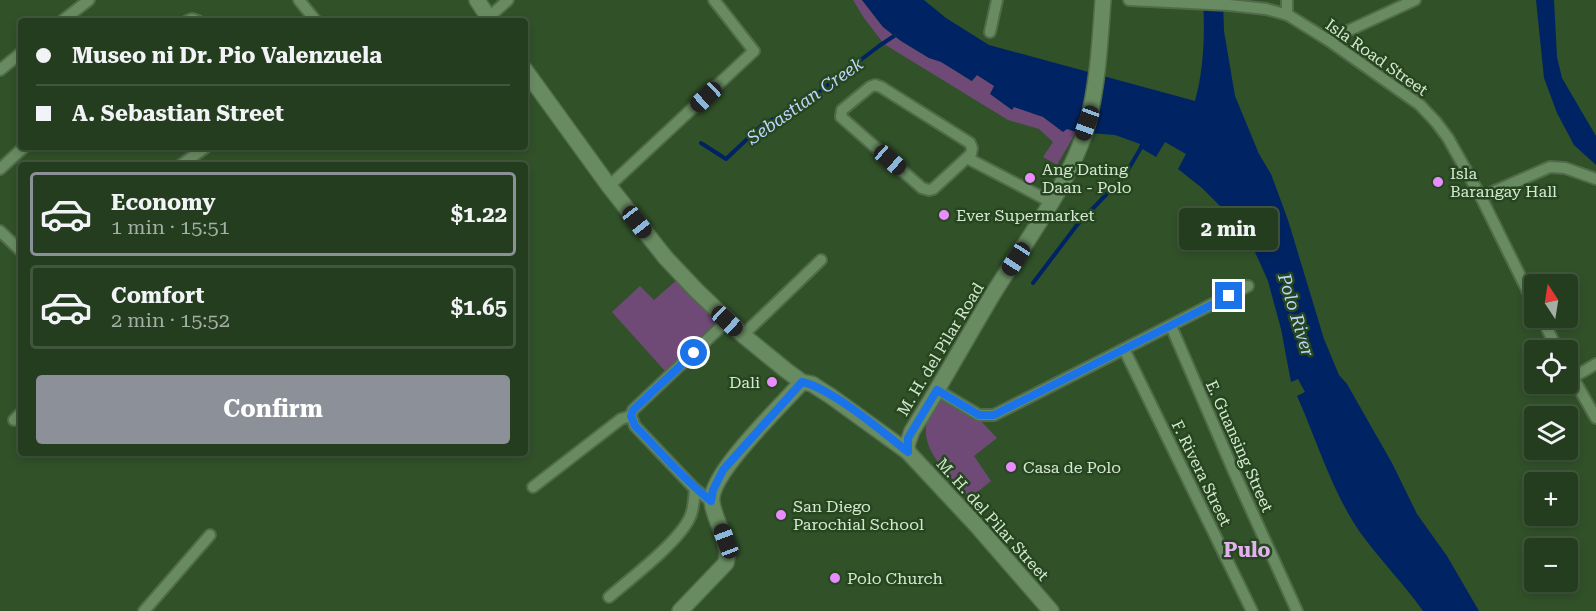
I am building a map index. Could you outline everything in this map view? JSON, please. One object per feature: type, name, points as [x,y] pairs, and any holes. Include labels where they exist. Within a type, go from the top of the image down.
[{"type":"main road","points":[[477,0],[489,18]]},
{"type":"main road","name":"M. H. del Pilar Road","points":[[908,452],[908,438],[1051,202],[1076,156],[1087,123],[1097,76],[1103,0]]},
{"type":"main road","name":"M. H. del Pilar Street","points":[[528,74],[609,186],[665,257],[727,321],[802,382],[812,384],[832,397],[908,452],[1051,611]]},
{"type":"main road","points":[[680,611],[726,563],[728,555],[726,541],[711,501],[713,490],[723,470],[802,382]]},
{"type":"street","points":[[66,18],[89,0]]},
{"type":"street","points":[[298,0],[313,18]]},
{"type":"street","points":[[491,18],[508,0]]},
{"type":"street","points":[[609,186],[754,51],[714,0]]},
{"type":"street","points":[[990,32],[997,0]]},
{"type":"street","name":"Isla Road Street","points":[[1129,0],[1266,9],[1287,7],[1298,20],[1427,112],[1448,138],[1481,197],[1524,284]]},
{"type":"street","points":[[1328,40],[1416,0]]},
{"type":"street","points":[[0,70],[18,55]]},
{"type":"street","points":[[878,86],[970,142],[972,152],[967,158],[937,186],[929,190],[925,189],[842,119],[840,112],[870,87],[878,86]]},
{"type":"street","points":[[0,169],[21,150]]},
{"type":"street","points":[[185,162],[202,150]]},
{"type":"street","points":[[967,158],[1051,202]]},
{"type":"street","points":[[1481,197],[1550,167],[1565,168],[1596,179]]},
{"type":"street","points":[[0,231],[18,248]]},
{"type":"street","points":[[743,335],[821,260]]},
{"type":"street","points":[[937,390],[979,415],[994,415],[1248,286]]},
{"type":"street","points":[[711,501],[695,489],[635,426],[631,416],[633,410],[727,321]]},
{"type":"street","name":"E. Guansing Street","points":[[1171,326],[1297,611]]},
{"type":"street","name":"F. Rivera Street","points":[[1124,349],[1252,611]]},
{"type":"street","points":[[1578,371],[1596,364]]},
{"type":"street","points":[[1578,388],[1596,418]]},
{"type":"street","points":[[533,487],[621,419],[631,416]]},
{"type":"street","points":[[609,597],[652,561],[678,534],[690,516],[695,489]]},
{"type":"street","points":[[144,611],[210,536]]},
{"type":"shaded area","points":[[853,0],[862,0],[883,27],[929,58],[941,61],[971,81],[977,75],[1044,117],[1076,132],[1057,165],[1043,157],[1053,142],[1039,129],[1008,120],[884,44]]},
{"type":"shaded area","points":[[678,279],[718,320],[665,371],[612,312],[640,286],[654,300]]},
{"type":"shaded area","points":[[942,398],[980,420],[997,438],[974,456],[991,481],[970,498],[939,464],[928,443],[927,422]]},
{"type":"water","name":"Polo River","points":[[862,0],[924,0],[946,18],[989,45],[1195,101],[1203,51],[1203,0],[1223,0],[1224,31],[1235,96],[1259,154],[1271,174],[1288,220],[1324,339],[1339,375],[1347,384],[1392,463],[1417,514],[1447,556],[1479,611],[1423,611],[1369,545],[1351,519],[1334,485],[1297,396],[1305,392],[1298,379],[1291,382],[1281,329],[1268,281],[1246,232],[1202,188],[1178,169],[1186,154],[1165,142],[1156,157],[1139,147],[1140,144],[1115,135],[1076,132],[1067,129],[1063,132],[1043,117],[1014,107],[1012,110],[990,94],[994,86],[977,75],[972,81],[901,41],[883,27]]},
{"type":"water","points":[[1536,0],[1554,0],[1557,57],[1562,78],[1596,136],[1596,165],[1574,145],[1557,113],[1544,78]]},
{"type":"waterway","name":"Sebastian Creek","points":[[701,143],[726,159],[762,125],[807,101],[897,34]]},
{"type":"waterway","points":[[1033,283],[1077,225],[1125,175],[1142,146]]},
{"type":"place","name":"Ang Dating Daan - Polo","points":[[1030,178]]},
{"type":"place","name":"Isla Barangay Hall","points":[[1438,182]]},
{"type":"place","name":"Ever Supermarket","points":[[944,215]]},
{"type":"place","name":"Dali","points":[[772,382]]},
{"type":"place","name":"Casa de Polo","points":[[1011,467]]},
{"type":"place","name":"San Diego Parochial School","points":[[781,515]]},
{"type":"place","name":"Polo Church","points":[[835,578]]},
{"type":"district","name":"Pulo","points":[[1247,550]]},
{"type":"route","points":[[694,353],[633,410],[631,416],[635,426],[695,489],[711,501],[713,490],[723,470],[802,382],[812,384],[832,397],[908,452],[908,438],[937,390],[979,415],[994,415],[1229,296]]}]
